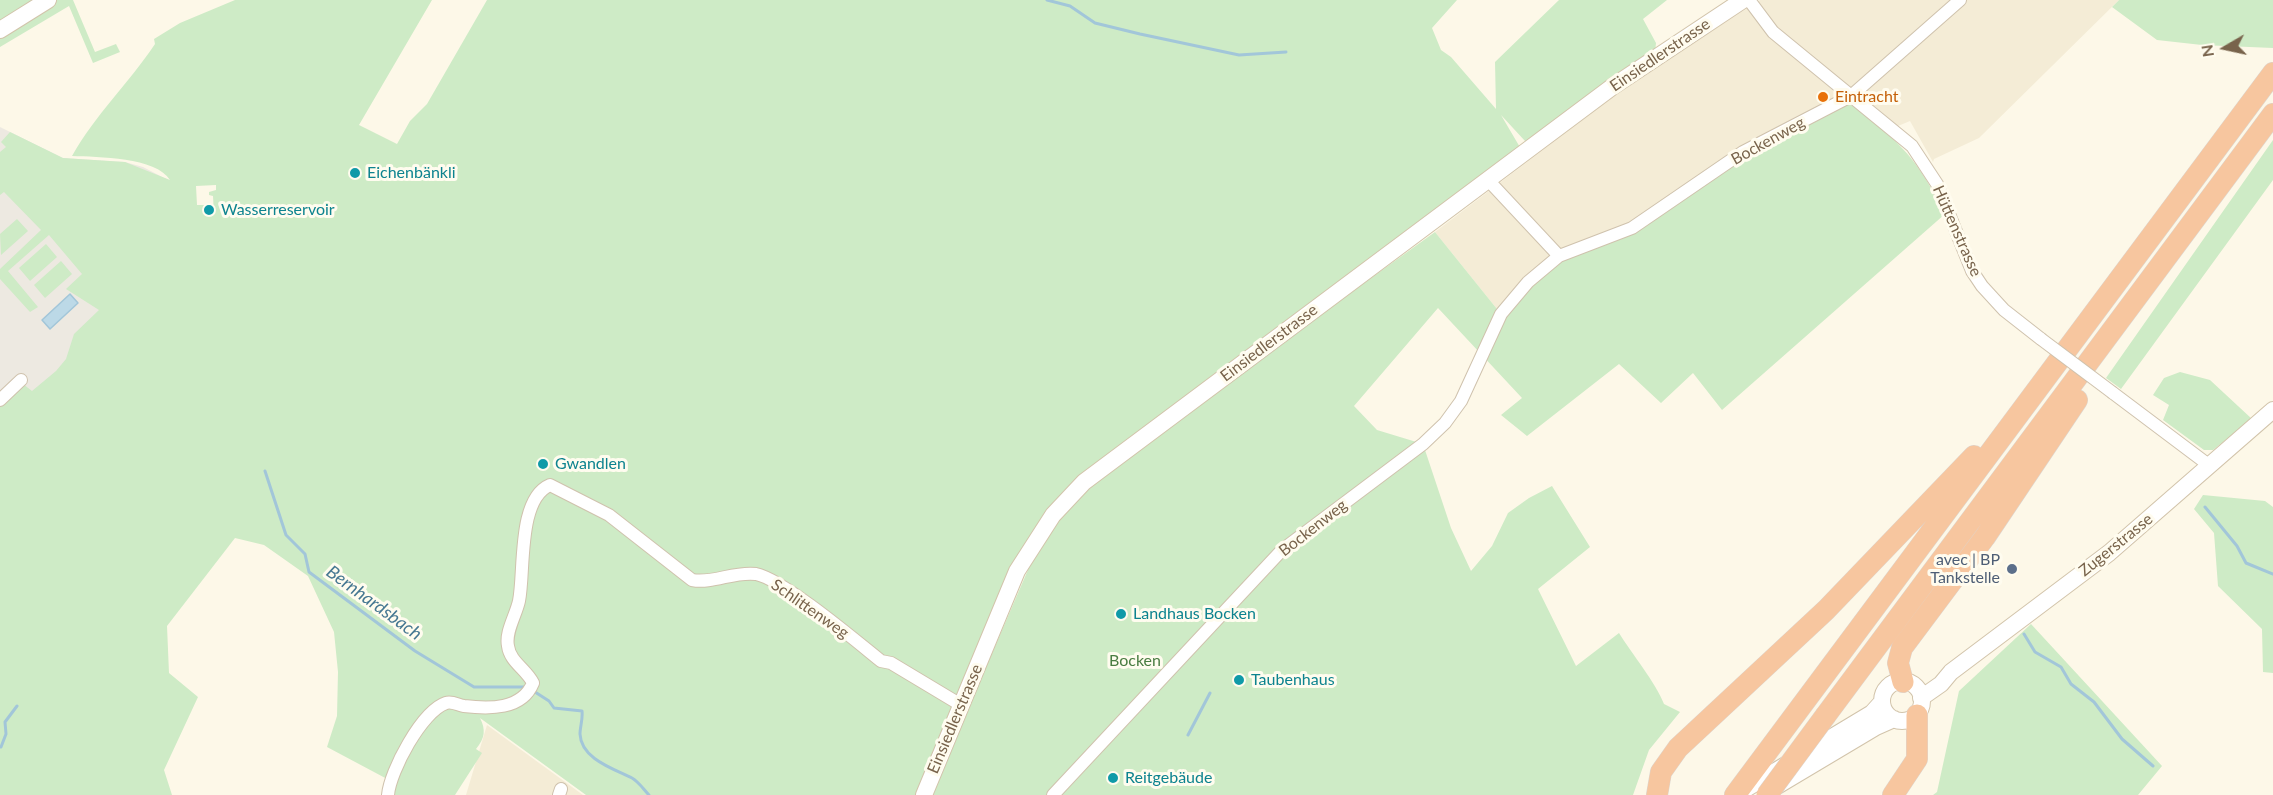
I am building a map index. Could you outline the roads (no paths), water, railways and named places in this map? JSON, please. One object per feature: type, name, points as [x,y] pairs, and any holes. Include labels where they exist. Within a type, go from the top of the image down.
[{"type":"highway","points":[[1736,795],[2273,73]]},
{"type":"highway","points":[[1767,795],[2273,114]]},
{"type":"highway","points":[[1893,795],[1917,759],[1914,696],[1899,663],[1902,648],[2008,503],[2190,226]]},
{"type":"highway","points":[[1657,795],[1661,772],[1678,748],[1865,572],[2052,372]]},
{"type":"street","points":[[0,30],[48,0]]},
{"type":"street","name":"Einsiedlerstrasse","points":[[924,795],[1028,552],[1053,515],[1084,482],[1612,87],[1743,0]]},
{"type":"street","name":"Hüttenstrasse","points":[[1749,0],[1773,33],[1905,139],[1922,158],[1949,209],[1965,254],[1982,286],[2004,310],[2210,466]]},
{"type":"street","name":"Bockenweg","points":[[1053,795],[1282,550],[1423,444],[1445,423],[1461,401],[1501,314],[1528,282],[1559,256],[1632,228],[1743,152],[1851,96],[1960,0]]},
{"type":"street","points":[[1488,180],[1559,256]]},
{"type":"street","points":[[0,400],[21,380]]},
{"type":"street","name":"Zugerstrasse","points":[[1761,795],[1876,727],[1894,719],[1906,721],[1914,696],[1941,684],[1951,672],[2095,564],[2273,410]]},
{"type":"street","name":"Schlittenweg","points":[[388,795],[389,780],[405,751],[424,721],[436,708],[448,702],[494,708],[520,701],[528,695],[533,683],[528,674],[512,658],[507,637],[520,599],[524,539],[534,500],[542,488],[550,485],[594,505],[692,580],[745,574],[767,579],[828,618],[881,661],[891,663],[961,705]]},
{"type":"street","name":"Zugerstrasse","points":[[1736,795],[1852,725],[1882,702],[1891,685],[1914,696]]},
{"type":"street","points":[[1882,702],[1886,712],[1894,719]]},
{"type":"water","points":[[70,294],[78,303],[50,329],[42,320]]},
{"type":"waterway","points":[[1047,0],[1070,6],[1095,23],[1140,34],[1239,55],[1286,52]]},
{"type":"waterway","name":"Bernhardsbach","points":[[265,471],[286,535],[305,554],[309,572],[415,651],[474,687],[527,687]]},
{"type":"waterway","points":[[2205,507],[2237,546],[2246,563],[2273,574]]},
{"type":"waterway","points":[[2024,634],[2035,652],[2061,667],[2071,684],[2094,702],[2122,739],[2153,766]]},
{"type":"waterway","name":"Bernhardsbach","points":[[535,692],[549,701],[554,708],[582,711],[580,734],[586,750],[592,757],[608,767],[635,780],[649,795]]},
{"type":"waterway","points":[[1188,735],[1210,693]]},
{"type":"waterway","points":[[1,747],[6,734],[5,722],[17,706]]},
{"type":"place","name":"Eintracht","points":[[1823,97]]},
{"type":"place","name":"Eichenbänkli","points":[[355,173]]},
{"type":"place","name":"Wasserreservoir","points":[[209,210]]},
{"type":"place","name":"Gwandlen","points":[[543,464]]},
{"type":"place","name":"avec | BP Tankstelle","points":[[2012,569]]},
{"type":"place","name":"Landhaus Bocken","points":[[1121,614]]},
{"type":"place","name":"Taubenhaus","points":[[1239,680]]},
{"type":"place","name":"Reitgebäude","points":[[1113,778]]},
{"type":"park label","name":"Bocken","points":[[1135,661]]}]
